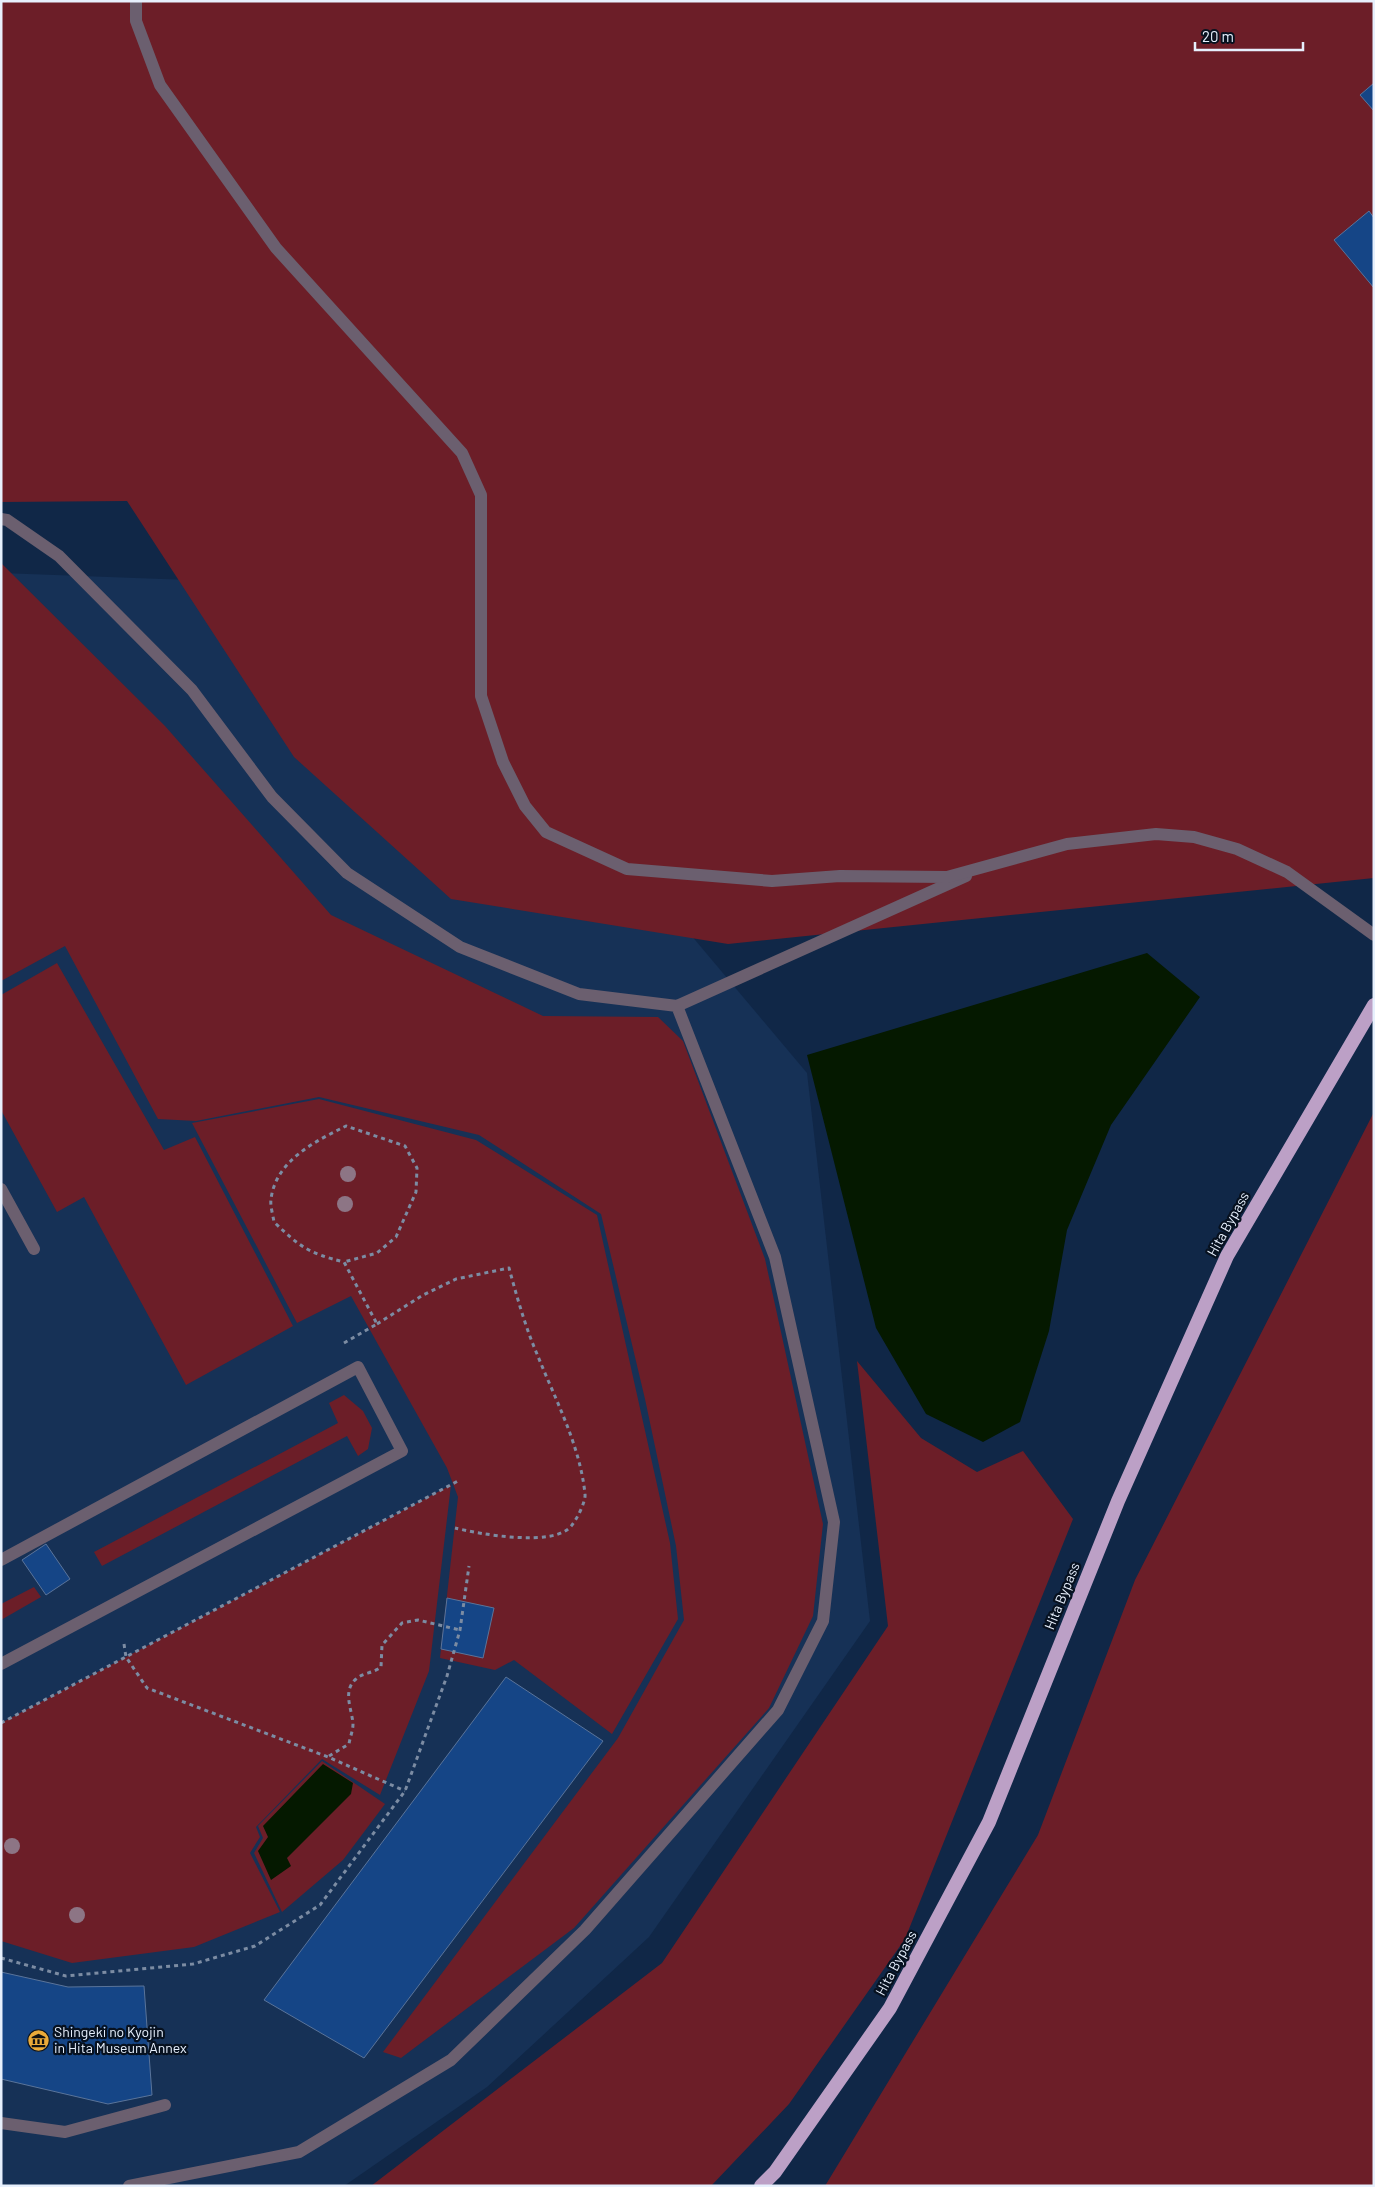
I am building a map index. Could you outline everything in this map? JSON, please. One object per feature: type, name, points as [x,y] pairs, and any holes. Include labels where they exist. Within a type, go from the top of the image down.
[{"type":"highway","name":"Hita Bypass","points":[[761,2186],[775,2172],[890,2008],[989,1822],[1118,1502],[1227,1256],[1374,1005]]},
{"type":"street","points":[[136,1],[136,21],[160,84],[276,248],[462,453],[481,495],[482,696],[503,762],[525,806],[546,832],[627,869],[762,880],[840,876],[947,877],[1067,844],[1156,834],[1194,837],[1237,849],[1288,872],[1374,934]]},
{"type":"street","points":[[1,519],[7,520],[60,556],[192,690],[272,797],[347,874],[460,947],[579,994],[677,1006],[986,866]]},
{"type":"street","points":[[129,2186],[299,2152],[451,2060],[585,1930],[778,1710],[823,1621],[834,1522],[775,1257],[677,1006]]},
{"type":"street","points":[[1,1189],[34,1249]]},
{"type":"street","points":[[1,1560],[358,1367],[402,1451],[1,1664]]},
{"type":"street","points":[[1,2122],[65,2132],[165,2105]]},
{"type":"path","points":[[344,1262],[377,1253],[396,1237],[416,1192],[417,1168],[405,1146],[346,1126],[302,1150],[280,1174],[271,1198],[274,1222],[298,1246],[315,1255],[344,1262],[377,1324]]},
{"type":"path","points":[[341,1345],[423,1295],[456,1280],[509,1268],[524,1322],[557,1400],[569,1434],[585,1496],[572,1526],[556,1535],[488,1536],[455,1528]]},
{"type":"path","points":[[1,1723],[458,1481]]},
{"type":"path","points":[[1,1958],[66,1976],[192,1964],[255,1946],[320,1905],[405,1791],[447,1676],[460,1630],[469,1566]]},
{"type":"path","points":[[328,1757],[349,1744],[353,1728],[348,1697],[350,1688],[356,1678],[380,1667],[382,1645],[402,1623],[418,1620],[460,1630]]},
{"type":"path","points":[[124,1644],[126,1657],[147,1688],[328,1757],[405,1791]]},
{"type":"shaded area","points":[[1,1],[1374,1],[1374,878],[728,944],[451,899],[294,757],[127,501],[1,502]]},
{"type":"shaded area","points":[[1,563],[165,726],[331,915],[543,1016],[658,1017],[683,1041],[765,1259],[823,1524],[813,1616],[769,1708],[574,1928],[401,2058],[383,2052],[618,1738],[684,1620],[676,1546],[645,1399],[601,1214],[479,1135],[319,1097],[196,1121],[158,1119],[65,946],[1,981]]},
{"type":"shaded area","points":[[1,573],[399,588],[807,1073],[870,1621],[649,1937],[487,2087],[344,2186],[1,2186]]},
{"type":"shaded area","points":[[1147,953],[1200,997],[1111,1125],[1067,1230],[1049,1331],[1020,1422],[983,1442],[926,1414],[876,1328],[807,1055]]},
{"type":"shaded area","points":[[57,963],[164,1150],[195,1137],[293,1326],[186,1385],[84,1197],[57,1212],[1,1110],[1,995]]},
{"type":"shaded area","points":[[319,1099],[476,1140],[597,1215],[670,1543],[678,1619],[612,1734],[514,1660],[495,1670],[440,1658],[458,1497],[447,1468],[351,1296],[297,1323],[192,1123]]},
{"type":"shaded area","points":[[1374,1112],[1374,2186],[825,2186],[1038,1835],[1135,1580]]},
{"type":"shaded area","points":[[857,1361],[921,1438],[977,1472],[1023,1451],[1073,1519],[905,1939],[789,2104],[711,2186],[371,2186],[662,1963],[888,1626]]},
{"type":"shaded area","points":[[344,1395],[363,1411],[372,1428],[368,1449],[358,1456],[347,1436],[102,1566],[94,1552],[338,1423],[329,1403]]},
{"type":"shaded area","points":[[451,1485],[429,1671],[380,1795],[322,1759],[256,1827],[260,1837],[250,1853],[280,1912],[194,1947],[72,1963],[1,1941],[1,1723]]},
{"type":"shaded area","points":[[34,1587],[41,1597],[1,1620],[1,1604]]},
{"type":"shaded area","points":[[322,1761],[385,1804],[343,1860],[282,1912],[254,1853],[263,1838],[258,1826]]},
{"type":"shaded area","points":[[323,1764],[353,1783],[351,1794],[287,1858],[291,1866],[271,1880],[258,1851],[268,1837],[263,1826]]},
{"type":"building","points":[[1374,83],[1374,111],[1360,95]]},
{"type":"building","points":[[1369,211],[1374,218],[1374,288],[1334,240]]},
{"type":"building","points":[[46,1544],[70,1579],[46,1595],[22,1560]]},
{"type":"building","points":[[447,1598],[494,1608],[483,1658],[441,1649]]},
{"type":"building","points":[[506,1677],[603,1741],[364,2058],[264,2000]]},
{"type":"building","points":[[1,1972],[68,1987],[144,1986],[152,2095],[108,2104],[1,2079]]},
{"type":"place","name":"Shingeki no Kyojin in Hita Museum Annex","points":[[38,2040]]}]
